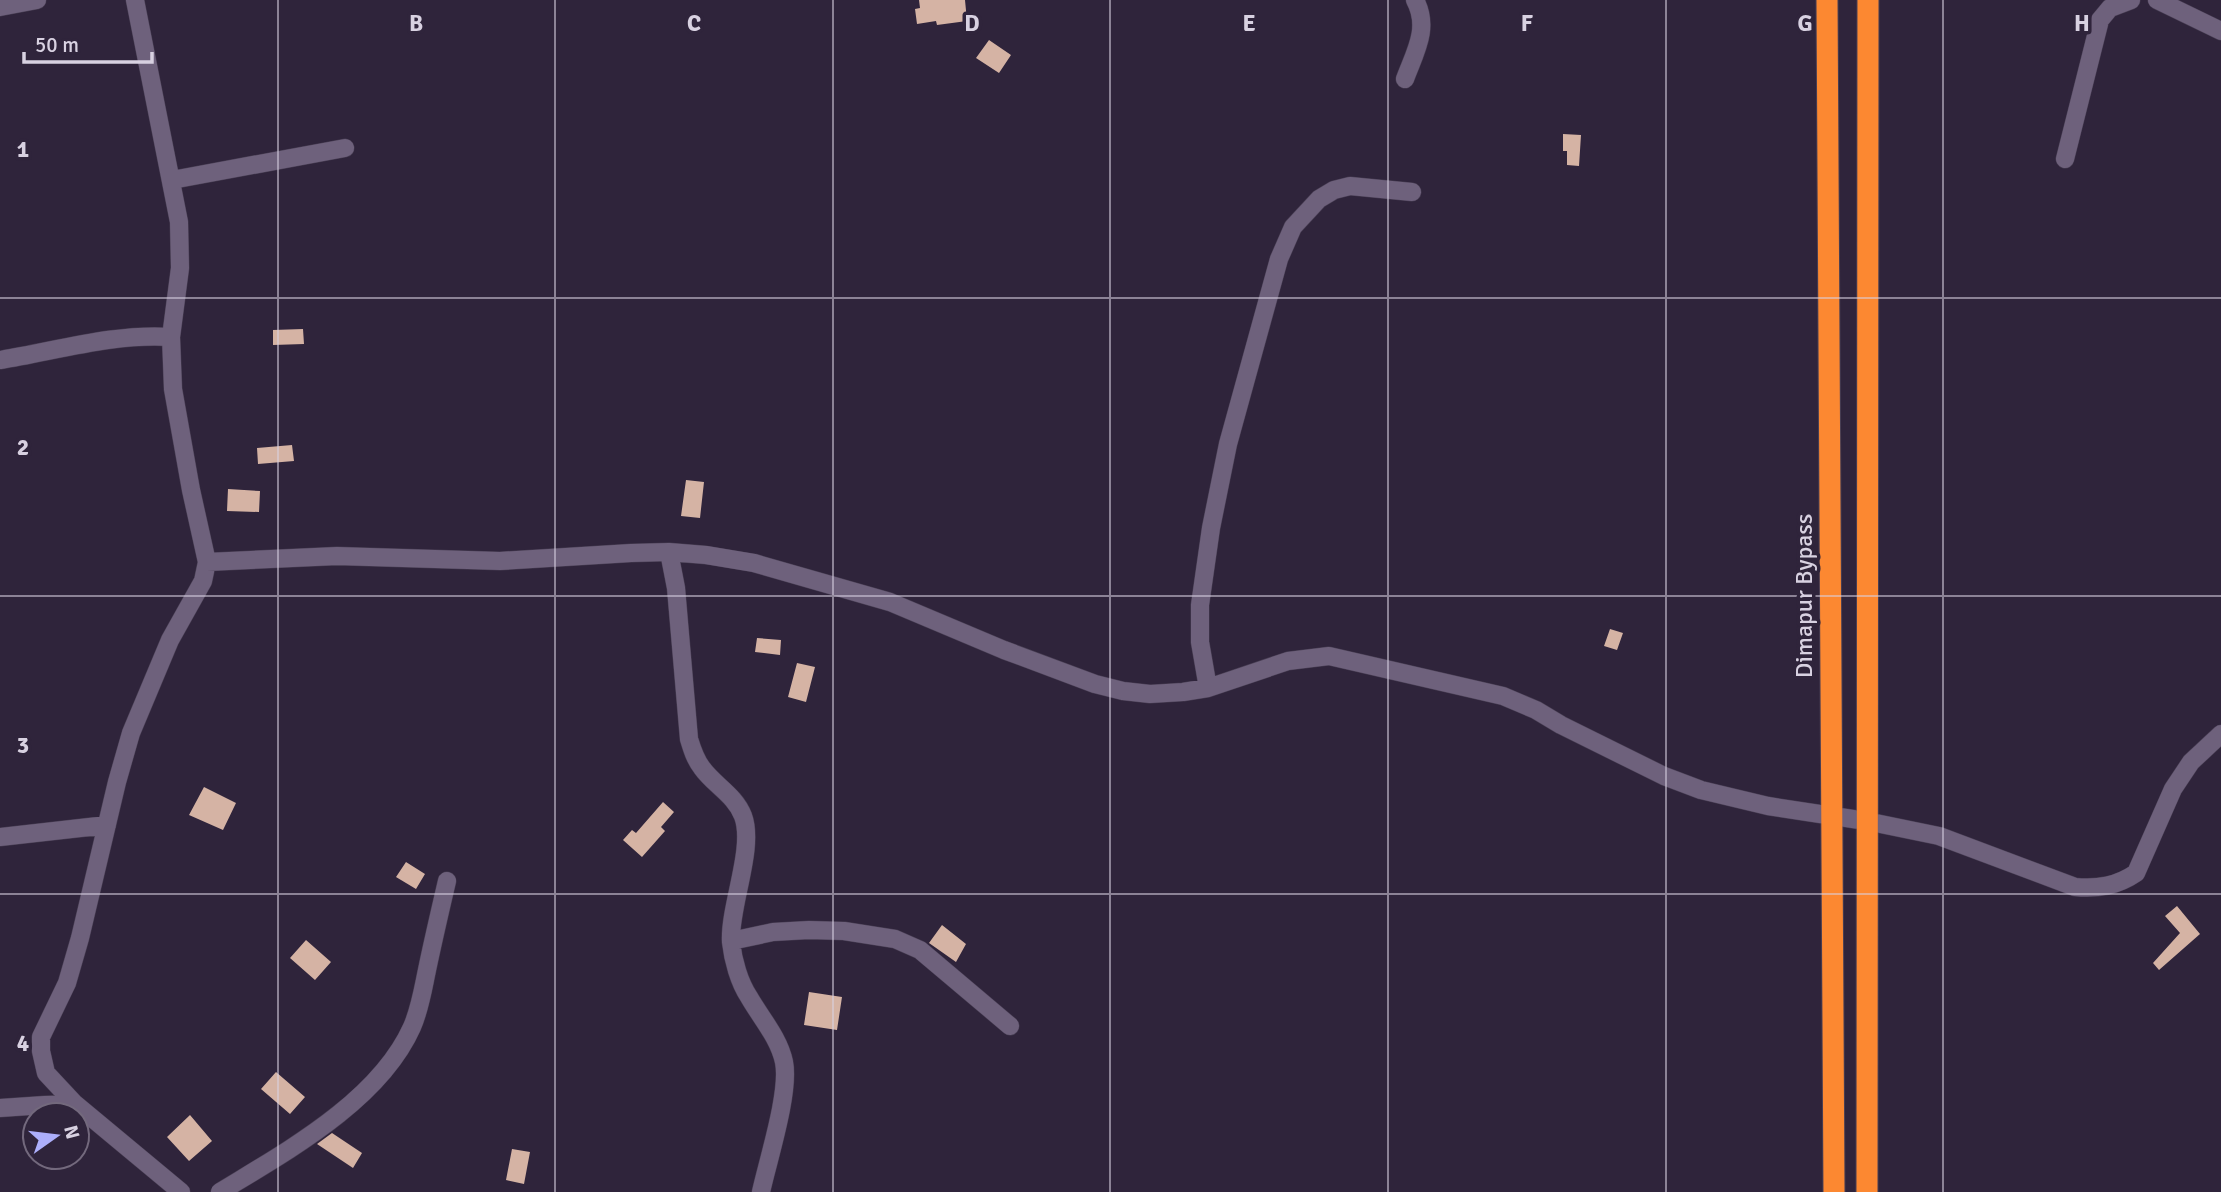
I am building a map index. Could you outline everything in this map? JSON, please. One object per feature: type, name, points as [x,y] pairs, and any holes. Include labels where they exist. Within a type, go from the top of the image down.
[{"type":"highway","name":"Dimapur Bypass","points":[[1827,0],[1832,1191]]},
{"type":"highway","points":[[1867,1192],[1868,0]]},
{"type":"street","points":[[0,7],[37,0]]},
{"type":"street","points":[[72,1101],[46,1073],[41,1037],[67,982],[131,733],[170,640],[202,581],[207,562],[173,390],[171,337],[180,268],[179,222],[135,0]]},
{"type":"street","points":[[1405,79],[1422,31],[1423,18],[1415,0]]},
{"type":"street","points":[[2065,159],[2101,20],[2110,8],[2131,0]]},
{"type":"street","points":[[2157,0],[2221,31]]},
{"type":"street","points":[[172,180],[345,148]]},
{"type":"street","points":[[1208,688],[1200,642],[1200,606],[1211,528],[1228,444],[1279,259],[1293,227],[1319,199],[1334,190],[1350,186],[1412,192]]},
{"type":"street","points":[[0,360],[125,338],[149,335],[171,337]]},
{"type":"street","points":[[207,562],[337,555],[500,561],[669,552],[754,563],[890,602],[1004,650],[1095,684],[1123,691],[1172,693],[1208,688],[1288,661],[1329,656],[1503,696],[1536,710],[1560,725],[1664,776],[1701,790],[1768,806],[1940,836],[2075,887],[2107,886],[2125,881],[2136,873],[2173,789],[2190,762],[2221,734]]},
{"type":"street","points":[[669,552],[676,589],[689,739],[694,757],[702,769],[729,794],[741,811],[745,824],[745,843],[731,941],[738,974],[747,995],[770,1028],[784,1059],[786,1080],[761,1192]]},
{"type":"street","points":[[0,837],[107,825]]},
{"type":"street","points":[[220,1192],[298,1144],[344,1108],[379,1075],[401,1049],[413,1025],[420,1001],[447,881]]},
{"type":"street","points":[[731,941],[774,932],[809,930],[844,931],[895,939],[920,950],[1010,1026]]},
{"type":"street","points":[[0,1108],[21,1107]]},
{"type":"street","points":[[91,1117],[181,1192]]},
{"type":"building","points":[[919,0],[965,0],[967,21],[937,25],[936,21],[917,24],[915,9],[920,8]]},
{"type":"building","points":[[989,40],[1011,55],[999,73],[976,58]]},
{"type":"building","points":[[1563,134],[1581,135],[1579,166],[1567,165],[1567,151],[1563,151]]},
{"type":"building","points":[[303,329],[304,344],[273,345],[273,330]]},
{"type":"building","points":[[292,445],[294,461],[258,464],[257,448]]},
{"type":"building","points":[[686,480],[704,482],[700,518],[681,516]]},
{"type":"building","points":[[228,489],[260,491],[259,512],[227,511]]},
{"type":"building","points":[[1610,629],[1623,633],[1617,650],[1604,646]]},
{"type":"building","points":[[757,638],[781,640],[780,655],[755,652]]},
{"type":"building","points":[[797,663],[815,667],[806,702],[788,697]]},
{"type":"building","points":[[204,787],[236,803],[223,830],[189,815]]},
{"type":"building","points":[[663,802],[674,812],[661,827],[665,831],[642,857],[623,840],[632,830],[636,833]]},
{"type":"building","points":[[406,862],[425,874],[416,889],[396,877]]},
{"type":"building","points":[[2177,906],[2200,934],[2159,970],[2153,963],[2180,933],[2165,916]]},
{"type":"building","points":[[942,925],[966,944],[956,962],[929,943]]},
{"type":"building","points":[[306,940],[331,962],[315,980],[290,958]]},
{"type":"building","points":[[809,992],[842,997],[837,1030],[804,1025]]},
{"type":"building","points":[[276,1072],[305,1097],[290,1114],[261,1089]]},
{"type":"building","points":[[190,1115],[212,1141],[189,1161],[167,1137]]},
{"type":"building","points":[[332,1133],[362,1153],[353,1168],[317,1144]]},
{"type":"building","points":[[512,1149],[530,1152],[524,1184],[506,1180]]}]
